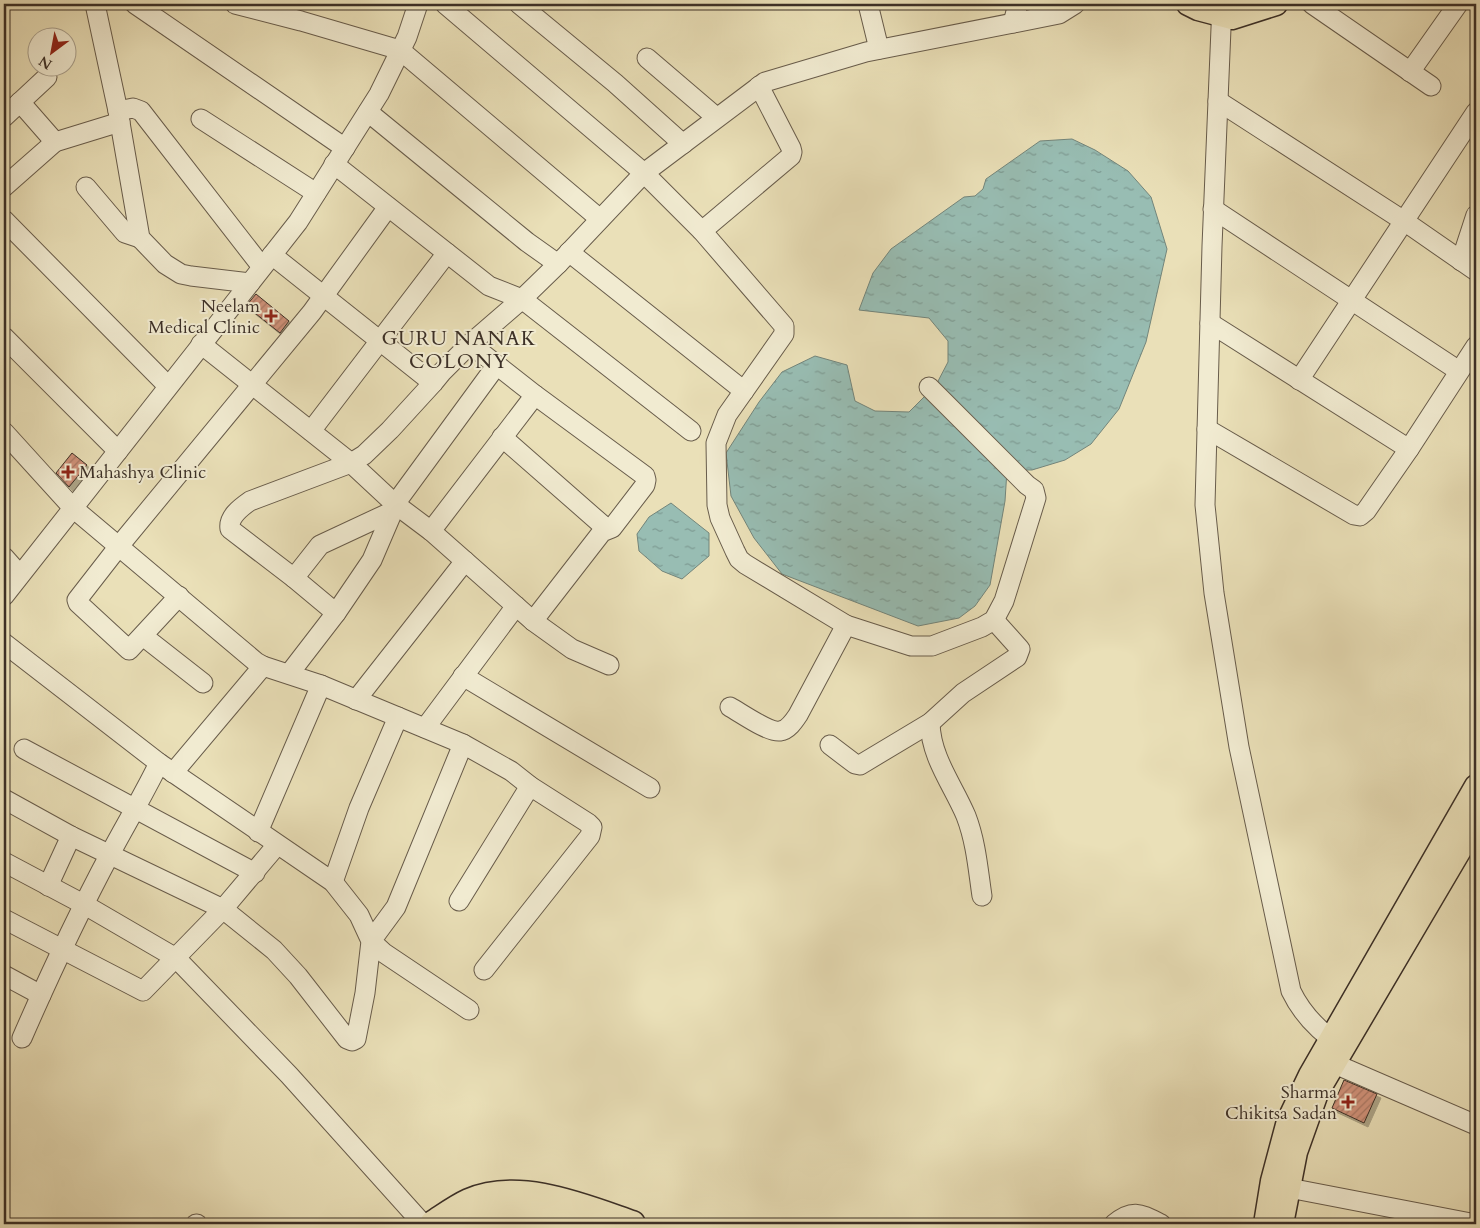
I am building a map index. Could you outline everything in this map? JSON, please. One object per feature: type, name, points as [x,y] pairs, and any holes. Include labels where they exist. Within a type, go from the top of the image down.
[{"type":"highway","points":[[433,1224],[468,1202],[506,1195],[539,1196],[632,1224]]},
{"type":"highway","points":[[471,1224],[488,1218],[521,1215],[536,1216],[564,1224]]},
{"type":"main road","points":[[1188,4],[1198,9],[1222,9],[1232,18],[1276,4]]},
{"type":"main road","points":[[1282,1224],[1299,1143],[1332,1052],[1476,786]]},
{"type":"main road","points":[[1265,1224],[1272,1181],[1288,1121],[1476,822]]},
{"type":"street","points":[[96,4],[119,117],[140,238]]},
{"type":"street","points":[[135,4],[345,148]]},
{"type":"street","points":[[234,4],[303,12],[400,50],[600,218]]},
{"type":"street","points":[[4,596],[298,222],[379,94],[407,37],[418,4]]},
{"type":"street","points":[[445,4],[644,173],[702,231],[784,326],[784,334],[727,415],[716,443],[717,505],[720,518],[739,559],[846,625],[911,646],[932,646],[982,627],[994,620],[1004,601],[1036,498],[1034,490],[929,387]]},
{"type":"street","points":[[519,4],[615,83],[683,144]]},
{"type":"street","points":[[868,4],[880,49]]},
{"type":"street","points":[[1013,23],[1018,4]]},
{"type":"street","points":[[336,613],[230,529],[230,523],[237,510],[250,501],[351,463],[364,455],[434,384],[442,372],[564,258],[644,173],[765,82],[880,49],[1059,14],[1075,4]]},
{"type":"street","points":[[1312,4],[1431,86]]},
{"type":"street","points":[[1410,72],[1458,4]]},
{"type":"street","points":[[1222,9],[1205,506],[1214,592],[1239,747],[1291,991],[1298,1006],[1332,1052],[1476,1125]]},
{"type":"street","points":[[646,58],[716,117]]},
{"type":"street","points":[[4,117],[46,78]]},
{"type":"street","points":[[702,231],[791,156],[791,148],[759,86]]},
{"type":"street","points":[[1218,101],[1468,266],[1476,215]]},
{"type":"street","points":[[20,102],[55,142]]},
{"type":"street","points":[[4,186],[55,142],[119,117],[133,108],[141,110],[267,261],[324,297],[434,384]]},
{"type":"street","points":[[368,112],[527,242],[564,258],[744,391]]},
{"type":"street","points":[[1299,380],[1476,112]]},
{"type":"street","points":[[201,119],[316,193]]},
{"type":"street","points":[[334,164],[489,286],[522,298],[691,431]]},
{"type":"street","points":[[86,187],[125,233],[140,238],[165,264],[181,274],[250,283]]},
{"type":"street","points":[[179,596],[131,649],[128,649],[78,602],[78,599],[120,546],[324,297],[388,207]]},
{"type":"street","points":[[1214,209],[1459,371]]},
{"type":"street","points":[[4,220],[168,386]]},
{"type":"street","points":[[311,431],[447,253]]},
{"type":"street","points":[[1210,323],[1410,449]]},
{"type":"street","points":[[4,337],[118,451]]},
{"type":"street","points":[[201,344],[351,463],[394,507],[431,531],[533,621],[572,649],[609,665]]},
{"type":"street","points":[[470,344],[535,396],[644,476],[646,480],[645,485],[612,528],[602,532],[533,621]]},
{"type":"street","points":[[1207,429],[1358,516],[1362,515],[1410,449],[1476,346]]},
{"type":"street","points":[[290,674],[336,613],[372,560],[394,507],[496,366]]},
{"type":"street","points":[[431,531],[535,396]]},
{"type":"street","points":[[4,432],[73,508],[256,662],[321,685],[463,744],[511,770],[530,786],[592,827],[590,836],[484,970]]},
{"type":"street","points":[[502,437],[607,529]]},
{"type":"street","points":[[294,578],[320,545],[394,507]]},
{"type":"street","points":[[4,557],[20,575]]},
{"type":"street","points":[[356,700],[465,561]]},
{"type":"street","points":[[425,728],[516,606]]},
{"type":"street","points":[[830,745],[859,765],[930,723],[963,693],[1020,654],[1020,649],[994,620]]},
{"type":"street","points":[[730,707],[773,731],[782,731],[787,728],[798,715],[846,625]]},
{"type":"street","points":[[143,636],[203,683]]},
{"type":"street","points":[[4,643],[166,768],[333,882],[359,914],[371,941],[384,953],[469,1010]]},
{"type":"street","points":[[22,1038],[110,854],[136,808],[166,768],[263,666]]},
{"type":"street","points":[[463,676],[650,788]]},
{"type":"street","points":[[258,832],[321,685]]},
{"type":"street","points":[[333,882],[359,808],[398,716]]},
{"type":"street","points":[[930,723],[930,738],[936,755],[963,810],[975,844],[982,896]]},
{"type":"street","points":[[4,799],[71,836],[223,909],[274,950],[298,976],[349,1041],[354,1041],[358,1036],[371,941],[396,907],[463,744]]},
{"type":"street","points":[[24,749],[255,873]]},
{"type":"street","points":[[459,901],[530,786]]},
{"type":"street","points":[[48,886],[71,836]]},
{"type":"street","points":[[4,919],[143,991],[223,909],[277,845]]},
{"type":"street","points":[[4,862],[85,905],[176,958],[289,1075],[423,1224]]},
{"type":"street","points":[[4,975],[41,995]]},
{"type":"street","points":[[1289,1188],[1388,1216],[1476,1224]]},
{"type":"street","points":[[1114,1224],[1124,1216],[1132,1213],[1142,1215],[1162,1224]]},
{"type":"water","points":[[1072,139],[1095,150],[1128,171],[1151,197],[1167,249],[1146,342],[1119,409],[1091,444],[1065,460],[1032,470],[1007,470],[1005,501],[990,585],[975,606],[959,618],[918,626],[782,574],[754,538],[731,496],[726,453],[759,402],[782,372],[815,356],[847,365],[855,401],[875,411],[909,412],[936,385],[948,362],[948,341],[929,318],[859,310],[873,273],[891,249],[964,197],[975,196],[983,189],[986,179],[1040,141]]},
{"type":"water","points":[[671,503],[709,533],[709,556],[682,579],[662,571],[639,551],[637,534],[649,517]]},
{"type":"building","points":[[256,294],[289,321],[280,333],[246,306]]},
{"type":"building","points":[[72,453],[87,465],[69,487],[56,473]]},
{"type":"building","points":[[1344,1080],[1377,1094],[1364,1123],[1332,1108]]},
{"type":"place","name":"Neelam Medical Clinic","points":[[271,316]]},
{"type":"place","name":"Mahashya Clinic","points":[[68,472]]},
{"type":"place","name":"Sharma Chikitsa Sadan","points":[[1348,1102]]},
{"type":"district","name":"GURU NANAK COLONY","points":[[459,350]]}]
